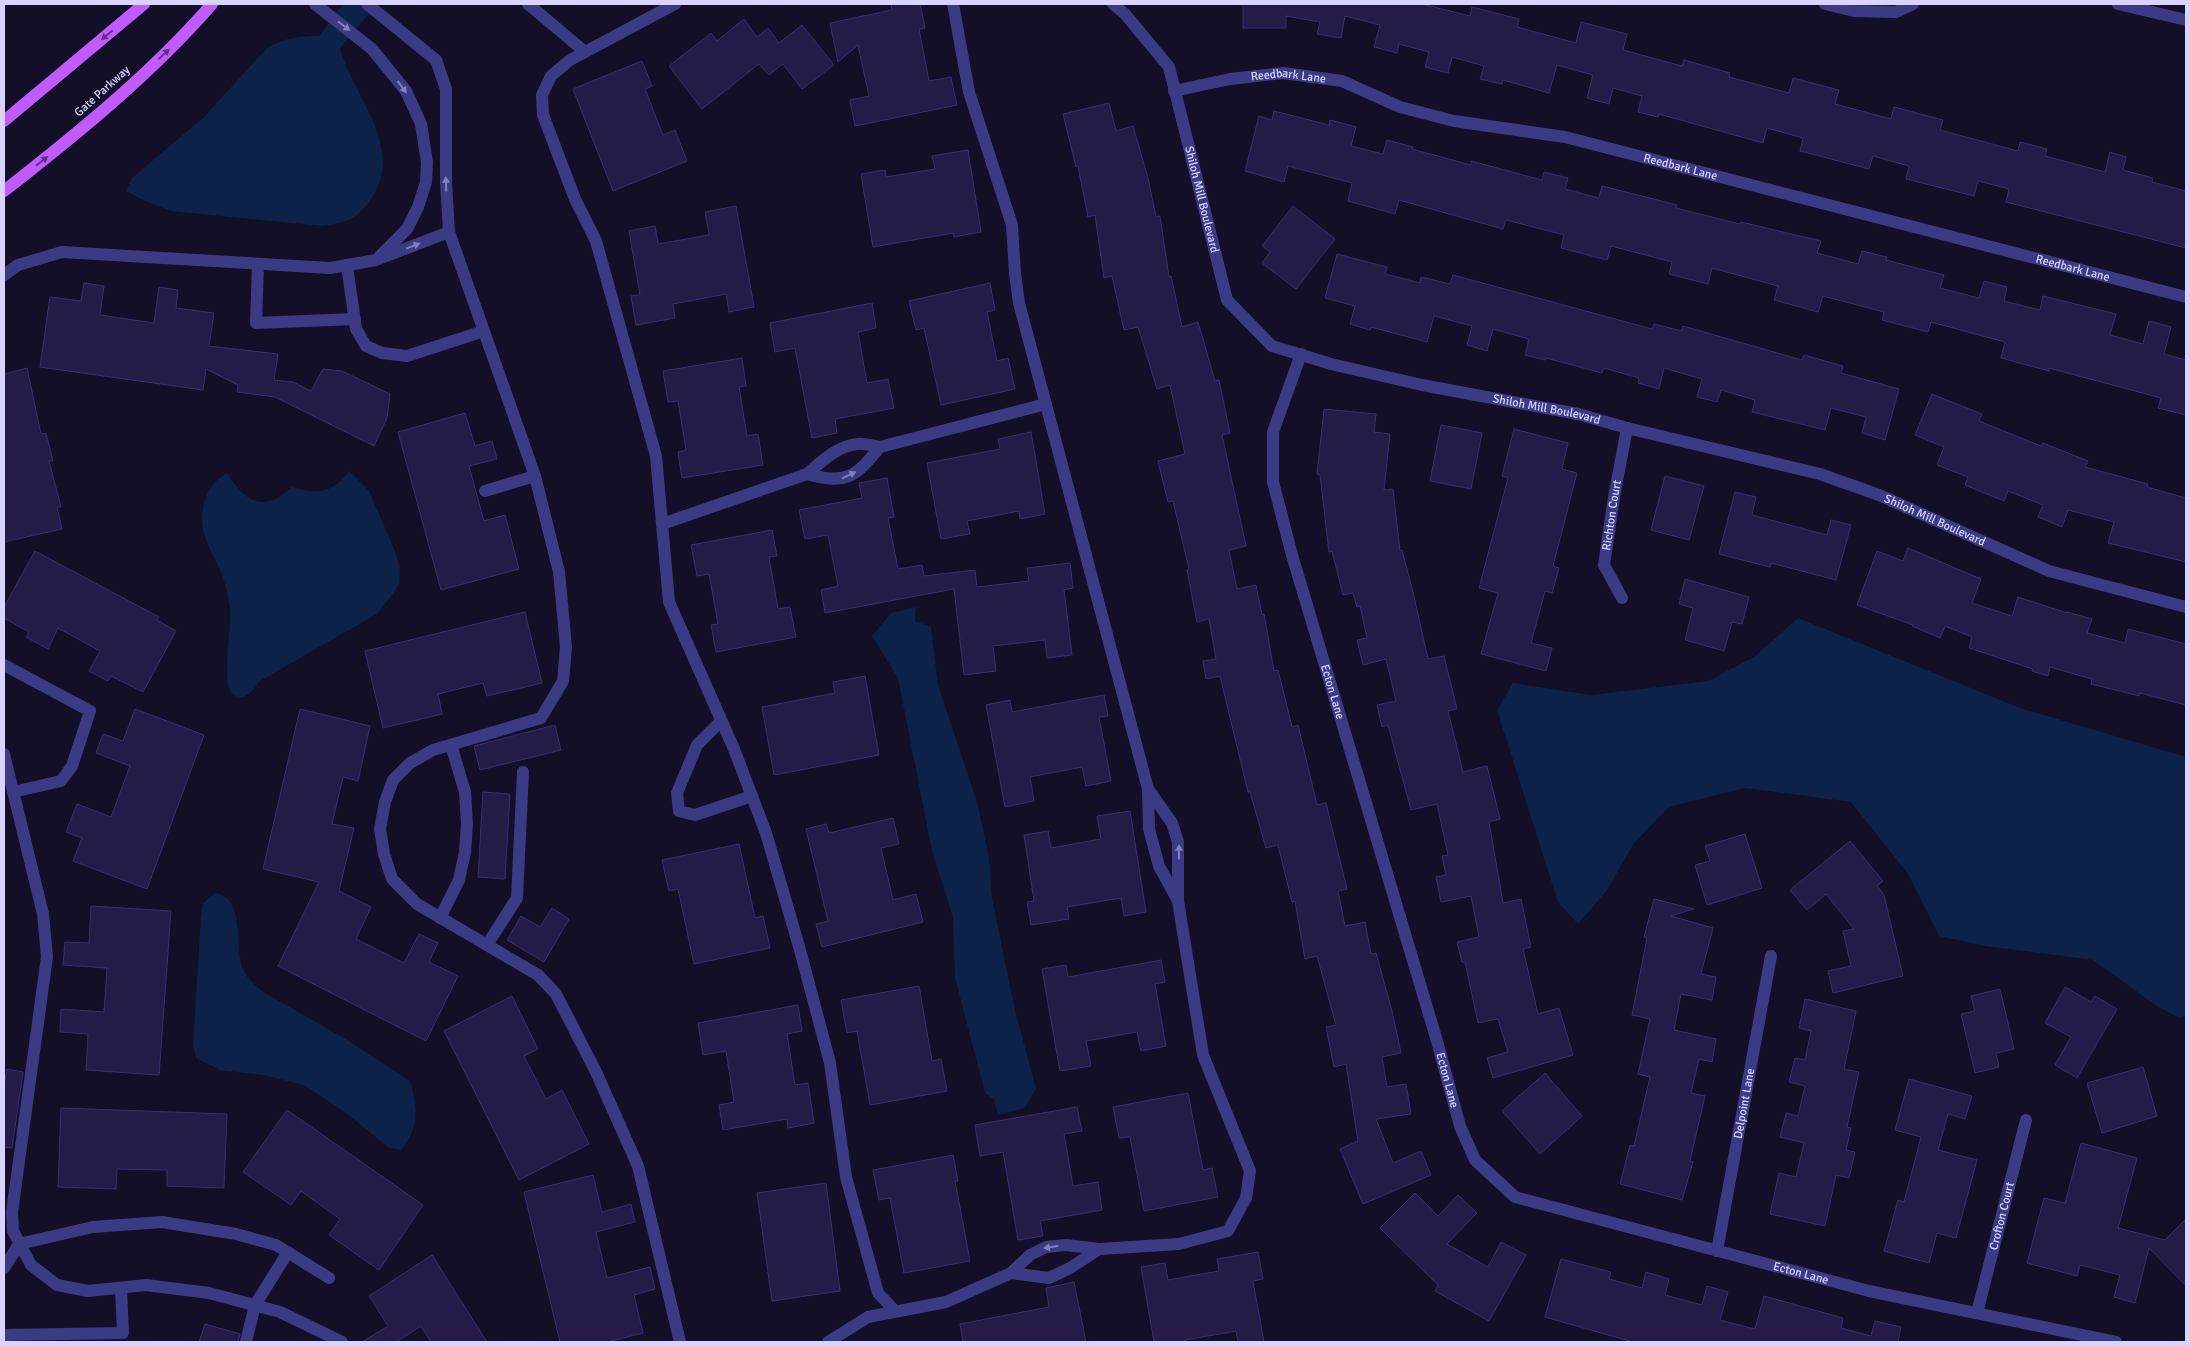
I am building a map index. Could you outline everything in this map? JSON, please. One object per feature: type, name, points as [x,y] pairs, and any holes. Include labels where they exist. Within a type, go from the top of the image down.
[{"type":"main road","points":[[4,121],[144,4]]},
{"type":"main road","name":"Gate Parkway","points":[[4,191],[50,155],[114,100],[185,35],[212,4]]},
{"type":"street","points":[[315,4],[372,49],[406,91],[421,124],[428,162],[426,182],[418,206],[407,229],[376,260]]},
{"type":"street","points":[[368,4],[436,60],[446,89],[446,182],[449,232],[535,476],[559,572],[566,647],[563,681],[541,718],[433,750],[410,763],[394,780],[385,802],[380,829],[384,854],[392,878],[417,904],[538,975],[556,994],[596,1072],[638,1166],[680,1342]]},
{"type":"street","points":[[528,4],[585,52]]},
{"type":"street","points":[[675,4],[661,8],[570,60],[551,76],[542,94],[543,115],[575,199],[596,241],[656,456],[669,602],[721,721],[766,833],[798,940],[830,1063],[846,1177],[878,1293],[895,1311]]},
{"type":"street","points":[[953,4],[969,92],[1012,225],[1014,274],[1019,303],[1148,789],[1149,829],[1159,866],[1178,901]]},
{"type":"street","name":"Shiloh Mill Boulevard","points":[[1113,4],[1125,14],[1169,67],[1227,300],[1272,346],[1331,364],[1422,385],[1578,414],[1627,428],[1820,474],[1879,495],[2049,571],[2186,607]]},
{"type":"street","points":[[1825,4],[1854,11],[1896,12],[1914,4]]},
{"type":"street","points":[[2118,4],[2186,20]]},
{"type":"street","name":"Reedbark Lane","points":[[1174,91],[1230,79],[1283,73],[1342,82],[1400,107],[1454,121],[1566,137],[2186,297]]},
{"type":"street","points":[[4,275],[18,265],[62,252],[330,268],[376,260],[449,232]]},
{"type":"street","points":[[258,264],[256,323],[355,319]]},
{"type":"street","points":[[347,265],[356,329],[366,346],[382,353],[407,356],[484,331]]},
{"type":"street","name":"Ecton Lane","points":[[1301,354],[1273,432],[1273,482],[1292,555],[1437,1041],[1460,1126],[1476,1160],[1515,1197],[1869,1291],[2116,1342]]},
{"type":"street","points":[[662,524],[807,474],[825,458],[843,448],[858,444],[880,447],[1046,404]]},
{"type":"street","name":"Richton Court","points":[[1622,598],[1604,565],[1627,428]]},
{"type":"street","points":[[807,474],[829,480],[845,479],[863,467],[880,447]]},
{"type":"street","points":[[485,491],[535,476]]},
{"type":"street","points":[[4,665],[90,711],[72,766],[61,781],[13,792]]},
{"type":"street","points":[[721,721],[697,745],[677,794],[679,811],[695,815],[752,796]]},
{"type":"street","points":[[440,918],[459,880],[465,852],[467,824],[465,792],[451,745]]},
{"type":"street","points":[[4,754],[42,914],[47,957],[12,1212],[13,1231],[31,1265],[57,1285],[88,1291],[146,1285],[209,1293],[280,1312],[342,1342]]},
{"type":"street","points":[[487,946],[517,898],[522,772]]},
{"type":"street","points":[[828,1342],[868,1317],[946,1302],[1011,1273],[1030,1254],[1046,1247],[1066,1245],[1099,1249],[1179,1244],[1228,1230],[1246,1198],[1250,1171],[1203,1055],[1178,901],[1178,842],[1172,823],[1148,789]]},
{"type":"street","name":"Delpoint Lane","points":[[1717,1251],[1771,956]]},
{"type":"street","name":"Crofton Court","points":[[1977,1312],[2026,1120]]},
{"type":"street","points":[[4,1268],[19,1244],[93,1227],[162,1222],[236,1234],[276,1245],[329,1278]]},
{"type":"street","points":[[1011,1273],[1049,1278],[1070,1268],[1099,1249]]},
{"type":"street","points":[[246,1342],[255,1305],[288,1252]]},
{"type":"street","points":[[4,1335],[123,1333],[122,1288]]},
{"type":"water","points":[[343,4],[377,4],[340,48],[346,66],[374,122],[383,160],[380,180],[371,199],[361,212],[345,221],[323,226],[171,211],[126,191],[132,178],[203,118],[267,48],[292,38],[319,36]]},
{"type":"water","points":[[349,471],[369,491],[395,551],[400,569],[399,584],[377,614],[260,681],[249,694],[241,697],[233,694],[229,689],[227,680],[230,620],[228,595],[223,578],[204,534],[202,521],[203,506],[211,487],[227,473],[241,491],[256,501],[264,502],[273,500],[292,487],[309,491],[331,488]]},
{"type":"water","points":[[916,607],[915,621],[931,627],[938,685],[978,805],[989,858],[992,898],[1015,1010],[1036,1089],[1025,1108],[998,1115],[994,1099],[985,1093],[955,978],[953,917],[932,851],[898,678],[872,636],[891,613]]},
{"type":"water","points":[[1798,618],[2020,708],[2186,757],[2186,1016],[2179,1018],[2157,1006],[2093,960],[1985,946],[1939,936],[1908,874],[1851,802],[1745,788],[1669,807],[1634,843],[1607,890],[1578,924],[1558,902],[1497,710],[1513,683],[1591,695],[1708,681],[1754,657]]},
{"type":"water","points":[[215,893],[225,897],[231,904],[237,925],[241,961],[244,971],[252,982],[262,991],[347,1040],[410,1081],[415,1101],[416,1117],[412,1133],[401,1150],[389,1148],[345,1112],[304,1085],[263,1075],[220,1070],[196,1058],[193,1045],[201,916],[203,903]]},
{"type":"building","points":[[891,4],[920,4],[925,28],[919,29],[929,81],[951,77],[957,105],[855,126],[850,100],[869,96],[858,45],[838,62],[830,23],[892,10]]},
{"type":"building","points":[[1243,4],[1422,4],[1470,16],[1472,7],[1519,19],[1517,27],[1576,43],[1581,22],[1627,34],[1623,50],[1682,66],[1684,60],[1730,73],[1729,77],[1789,93],[1793,78],[1839,90],[1835,104],[1891,119],[1894,107],[1943,120],[1940,130],[2018,151],[2020,142],[2047,149],[2045,156],[2105,172],[2110,152],[2126,157],[2123,170],[2153,178],[2152,182],[2186,191],[2186,248],[2006,202],[2009,189],[1978,181],[1974,196],[1906,179],[1909,166],[1873,156],[1869,169],[1800,151],[1803,138],[1767,128],[1763,143],[1659,114],[1658,117],[1638,112],[1642,96],[1613,88],[1609,104],[1587,98],[1593,75],[1557,65],[1549,93],[1503,80],[1502,84],[1480,79],[1484,66],[1452,57],[1448,73],[1425,67],[1429,52],[1399,44],[1397,53],[1374,47],[1380,25],[1345,16],[1341,38],[1317,34],[1320,22],[1286,16],[1286,28],[1243,28]]},
{"type":"building","points":[[744,19],[757,37],[768,28],[779,43],[802,25],[834,65],[802,89],[783,64],[769,75],[759,64],[702,109],[669,66],[711,33],[717,41]]},
{"type":"building","points":[[642,61],[652,86],[645,89],[663,135],[675,130],[687,161],[613,191],[573,89]]},
{"type":"building","points":[[1109,103],[1116,131],[1133,126],[1148,178],[1156,217],[1160,216],[1169,277],[1171,276],[1182,327],[1198,322],[1215,381],[1219,380],[1230,433],[1222,435],[1246,546],[1229,550],[1237,589],[1256,585],[1262,615],[1264,614],[1274,671],[1278,670],[1292,727],[1298,725],[1317,805],[1326,803],[1347,889],[1338,891],[1345,926],[1365,922],[1371,954],[1376,953],[1392,1011],[1401,1053],[1382,1057],[1387,1087],[1406,1084],[1411,1114],[1376,1119],[1393,1163],[1421,1151],[1431,1175],[1363,1204],[1340,1149],[1358,1141],[1346,1064],[1334,1067],[1326,1027],[1336,1025],[1317,956],[1305,959],[1295,901],[1292,902],[1278,845],[1266,848],[1250,792],[1248,792],[1220,676],[1206,679],[1203,661],[1216,659],[1209,619],[1197,622],[1187,570],[1189,569],[1173,501],[1168,502],[1158,461],[1185,454],[1170,385],[1157,389],[1138,327],[1124,330],[1112,276],[1104,278],[1095,215],[1088,217],[1078,166],[1076,167],[1063,114]]},
{"type":"building","points":[[1274,111],[1329,125],[1330,120],[1356,127],[1351,146],[1383,154],[1387,140],[1471,165],[1471,161],[1542,180],[1544,172],[1568,178],[1565,189],[1599,198],[1602,186],[1677,205],[1676,208],[1821,241],[1817,253],[1858,264],[1862,251],[1887,257],[1886,260],[1944,275],[1940,288],[1979,298],[1984,281],[2007,287],[2004,301],[2040,310],[2043,296],[2116,314],[2110,335],[2143,344],[2149,321],[2171,327],[2164,354],[2186,360],[2186,415],[2158,408],[2161,398],[2049,368],[2049,371],[2001,358],[2005,342],[1931,322],[1928,332],[1882,320],[1884,312],[1823,296],[1818,312],[1774,300],[1778,286],[1712,268],[1708,284],[1669,274],[1672,262],[1611,246],[1607,260],[1561,248],[1564,235],[1506,220],[1503,229],[1399,200],[1395,214],[1348,201],[1352,183],[1288,166],[1284,182],[1245,171],[1259,116],[1272,120]]},
{"type":"building","points":[[968,150],[981,232],[954,237],[953,233],[873,247],[861,174],[885,170],[886,177],[935,169],[932,156]]},
{"type":"building","points":[[736,206],[754,307],[729,312],[726,294],[673,304],[675,318],[636,325],[631,296],[640,295],[629,231],[655,226],[658,244],[709,235],[705,212]]},
{"type":"building","points":[[1293,206],[1335,239],[1296,289],[1262,263],[1270,252],[1262,246]]},
{"type":"building","points":[[1337,254],[1387,267],[1385,274],[1420,283],[1421,277],[1450,284],[1453,275],[1652,329],[1654,324],[1682,331],[1683,326],[1802,360],[1804,355],[1843,366],[1841,373],[1899,389],[1885,440],[1862,433],[1866,417],[1831,408],[1825,430],[1752,412],[1755,400],[1721,390],[1717,402],[1697,397],[1702,379],[1664,368],[1659,389],[1638,383],[1639,378],[1604,368],[1602,373],[1546,358],[1545,360],[1525,355],[1529,339],[1493,329],[1487,351],[1467,345],[1472,326],[1434,316],[1427,342],[1371,327],[1370,330],[1350,324],[1355,306],[1325,298]]},
{"type":"building","points":[[84,283],[104,286],[100,315],[154,323],[159,287],[178,290],[176,308],[214,313],[209,346],[278,354],[274,380],[293,382],[311,391],[323,369],[342,371],[390,394],[387,418],[374,446],[275,397],[237,392],[238,385],[206,369],[203,390],[40,367],[50,297],[81,301]]},
{"type":"building","points":[[990,283],[995,310],[987,312],[997,361],[1008,358],[1015,389],[941,405],[924,328],[916,330],[909,301]]},
{"type":"building","points":[[872,303],[876,328],[858,332],[867,383],[888,379],[894,408],[835,419],[837,433],[812,438],[795,348],[775,352],[770,323]]},
{"type":"building","points":[[742,358],[746,386],[739,387],[747,436],[758,434],[763,465],[682,478],[678,452],[686,450],[678,401],[668,402],[663,371]]},
{"type":"building","points":[[27,368],[41,434],[46,433],[53,461],[49,461],[61,507],[57,507],[62,529],[4,542],[4,374]]},
{"type":"building","points":[[1932,394],[1982,414],[1979,421],[2041,446],[2043,443],[2088,461],[2085,467],[2148,484],[2147,487],[2186,498],[2186,562],[2108,543],[2114,522],[2068,510],[2062,527],[2038,517],[2043,505],[2008,491],[2004,501],[1965,485],[1968,477],[1937,465],[1944,447],[1915,435]]},
{"type":"building","points":[[1324,409],[1376,414],[1374,432],[1390,434],[1384,490],[1393,489],[1400,551],[1402,550],[1413,592],[1428,659],[1444,656],[1457,709],[1448,711],[1463,772],[1487,766],[1500,819],[1489,822],[1503,903],[1521,899],[1531,947],[1523,949],[1538,1014],[1559,1008],[1573,1055],[1493,1078],[1487,1058],[1508,1052],[1498,1019],[1478,1023],[1465,962],[1462,962],[1457,942],[1479,937],[1471,896],[1441,902],[1436,877],[1446,875],[1442,856],[1448,855],[1437,804],[1411,810],[1388,725],[1382,727],[1377,705],[1396,701],[1386,659],[1363,665],[1357,640],[1367,638],[1360,606],[1357,607],[1353,593],[1343,595],[1332,551],[1329,552],[1320,475],[1317,474]]},
{"type":"building","points":[[465,413],[475,446],[492,441],[497,459],[469,466],[484,521],[505,515],[519,569],[441,590],[398,432]]},
{"type":"building","points":[[1441,425],[1482,433],[1471,489],[1430,481]]},
{"type":"building","points":[[1514,429],[1568,443],[1562,469],[1577,473],[1553,566],[1559,568],[1552,593],[1545,591],[1531,643],[1552,648],[1546,671],[1481,654],[1498,593],[1479,588],[1508,478],[1502,476]]},
{"type":"building","points":[[1031,432],[1045,514],[1020,519],[1019,511],[967,521],[970,534],[941,539],[927,463],[1000,449],[998,439]]},
{"type":"building","points":[[1665,476],[1704,486],[1689,540],[1651,530]]},
{"type":"building","points":[[887,478],[894,517],[888,518],[898,569],[922,565],[924,576],[975,570],[977,587],[1029,581],[1027,568],[1070,563],[1073,588],[1064,590],[1072,655],[1047,658],[1045,640],[993,646],[996,671],[964,675],[954,589],[825,613],[821,590],[838,586],[828,535],[805,539],[799,510],[862,498],[859,483]]},
{"type":"building","points":[[1735,492],[1756,497],[1752,515],[1827,535],[1831,520],[1851,525],[1836,580],[1771,563],[1770,567],[1719,554]]},
{"type":"building","points":[[772,530],[777,556],[769,557],[778,609],[790,607],[796,637],[716,652],[711,625],[718,624],[709,574],[697,576],[691,545]]},
{"type":"building","points":[[1908,548],[1981,579],[1972,603],[2012,616],[2018,597],[2092,619],[2087,633],[2125,643],[2128,629],[2186,644],[2186,705],[2140,693],[2139,696],[2091,684],[2092,679],[2050,667],[2048,676],[2032,671],[2033,669],[1969,648],[1972,637],[1945,626],[1940,638],[1913,625],[1857,605],[1877,551],[1903,561]]},
{"type":"building","points":[[35,551],[159,617],[157,620],[176,631],[143,692],[111,676],[108,681],[89,671],[100,651],[58,628],[48,649],[26,637],[29,632],[4,618],[4,607]]},
{"type":"building","points":[[1685,579],[1749,597],[1742,624],[1732,622],[1724,651],[1685,640],[1693,608],[1679,604]]},
{"type":"building","points":[[525,612],[542,683],[487,696],[483,683],[438,694],[442,714],[383,728],[365,651]]},
{"type":"building","points":[[865,676],[879,755],[774,775],[762,707],[835,693],[833,682]]},
{"type":"building","points":[[1104,695],[1108,716],[1099,717],[1111,781],[1086,786],[1082,767],[1030,777],[1034,801],[1005,807],[986,705],[1010,700],[1012,712]]},
{"type":"building","points":[[135,709],[204,735],[147,889],[73,861],[82,838],[66,832],[77,804],[111,817],[130,766],[96,753],[103,734],[123,741]]},
{"type":"building","points":[[300,709],[370,726],[358,781],[343,777],[332,824],[354,828],[339,891],[371,907],[356,939],[404,963],[419,934],[438,943],[429,962],[458,976],[426,1041],[278,966],[319,882],[263,869]]},
{"type":"building","points":[[555,725],[561,750],[480,770],[474,746]]},
{"type":"building","points":[[483,792],[510,794],[505,879],[478,877]]},
{"type":"building","points":[[1130,811],[1146,912],[1124,916],[1121,898],[1067,907],[1069,919],[1031,925],[1027,902],[1034,901],[1024,835],[1048,831],[1051,848],[1101,839],[1097,816]]},
{"type":"building","points":[[893,818],[899,844],[881,848],[893,900],[916,894],[923,922],[822,947],[816,924],[828,921],[806,829],[826,824],[829,833]]},
{"type":"building","points":[[1745,834],[1762,888],[1707,905],[1695,865],[1710,861],[1705,846]]},
{"type":"building","points":[[1850,841],[1883,881],[1877,886],[1884,895],[1903,976],[1833,993],[1828,971],[1851,966],[1843,931],[1854,929],[1826,894],[1807,910],[1790,890]]},
{"type":"building","points":[[739,844],[755,918],[763,916],[770,948],[694,964],[678,889],[669,891],[662,860]]},
{"type":"building","points":[[1654,899],[1694,909],[1671,916],[1713,928],[1701,974],[1716,977],[1712,1000],[1681,994],[1674,1030],[1716,1039],[1712,1062],[1699,1059],[1691,1093],[1705,1096],[1690,1161],[1693,1162],[1682,1200],[1620,1184],[1630,1145],[1634,1146],[1650,1077],[1638,1074],[1650,1019],[1632,1015],[1647,938],[1644,937]]},
{"type":"building","points":[[91,906],[171,911],[159,1075],[86,1070],[88,1034],[60,1032],[61,1009],[104,1012],[107,968],[63,965],[65,942],[89,943]]},
{"type":"building","points":[[552,908],[569,919],[544,962],[507,940],[521,916],[540,927]]},
{"type":"building","points":[[1161,960],[1165,982],[1155,984],[1166,1046],[1141,1051],[1137,1032],[1086,1041],[1091,1066],[1060,1071],[1042,969],[1066,965],[1068,977]]},
{"type":"building","points":[[919,986],[932,1061],[941,1059],[947,1091],[870,1105],[857,1031],[847,1033],[841,1000]]},
{"type":"building","points":[[2065,987],[2091,1002],[2095,996],[2117,1009],[2077,1078],[2055,1065],[2071,1037],[2045,1023]]},
{"type":"building","points":[[2000,989],[2014,1049],[1996,1053],[1999,1067],[1975,1073],[1961,1014],[1975,1011],[1971,996]]},
{"type":"building","points":[[512,996],[538,1049],[524,1056],[546,1099],[562,1090],[589,1144],[519,1180],[444,1031]]},
{"type":"building","points":[[1805,999],[1856,1011],[1844,1069],[1859,1072],[1847,1127],[1851,1128],[1846,1150],[1855,1152],[1849,1178],[1836,1175],[1825,1226],[1770,1214],[1779,1173],[1796,1177],[1804,1143],[1780,1137],[1786,1113],[1798,1116],[1805,1086],[1789,1082],[1795,1058],[1805,1060],[1811,1031],[1799,1028]]},
{"type":"building","points":[[798,1005],[802,1031],[787,1034],[795,1085],[808,1083],[814,1123],[788,1128],[787,1119],[723,1130],[719,1105],[734,1102],[726,1051],[703,1055],[698,1023]]},
{"type":"building","points":[[2143,1067],[2157,1116],[2102,1133],[2087,1083]]},
{"type":"building","points":[[7,1069],[23,1072],[12,1148],[4,1147],[4,1086]]},
{"type":"building","points":[[1545,1073],[1582,1116],[1540,1154],[1502,1111]]},
{"type":"building","points":[[1909,1079],[1972,1096],[1965,1119],[1948,1114],[1938,1150],[1977,1160],[1956,1238],[1937,1233],[1929,1263],[1884,1251],[1898,1200],[1904,1202],[1921,1137],[1895,1130]]},
{"type":"building","points":[[1188,1093],[1203,1170],[1212,1168],[1218,1197],[1144,1211],[1130,1137],[1119,1138],[1113,1107]]},
{"type":"building","points":[[1077,1107],[1082,1131],[1064,1134],[1073,1186],[1098,1182],[1102,1210],[1040,1221],[1043,1236],[1018,1240],[1003,1152],[980,1156],[975,1125]]},
{"type":"building","points":[[61,1108],[227,1114],[224,1188],[167,1186],[167,1170],[117,1169],[116,1189],[58,1187]]},
{"type":"building","points":[[287,1110],[423,1205],[379,1270],[329,1235],[340,1219],[301,1191],[291,1205],[243,1172]]},
{"type":"building","points":[[2081,1143],[2137,1158],[2118,1228],[2165,1240],[2186,1219],[2186,1286],[2149,1248],[2135,1303],[2114,1297],[2120,1275],[2080,1265],[2077,1276],[2027,1263],[2044,1198],[2065,1203]]},
{"type":"building","points":[[953,1155],[958,1181],[955,1181],[970,1261],[904,1273],[890,1198],[879,1200],[873,1170]]},
{"type":"building","points":[[593,1175],[602,1212],[631,1204],[635,1222],[596,1232],[607,1278],[650,1267],[655,1289],[634,1295],[643,1333],[607,1342],[560,1342],[524,1192]]},
{"type":"building","points":[[826,1183],[840,1291],[772,1301],[757,1193]]},
{"type":"building","points":[[1415,1193],[1438,1216],[1458,1195],[1477,1213],[1447,1244],[1488,1267],[1501,1242],[1526,1255],[1489,1321],[1435,1291],[1438,1285],[1380,1228]]},
{"type":"building","points":[[1258,1252],[1263,1279],[1253,1281],[1264,1342],[1238,1342],[1236,1331],[1185,1340],[1185,1342],[1154,1342],[1141,1267],[1165,1263],[1168,1280],[1219,1271],[1217,1259]]},
{"type":"building","points":[[432,1255],[487,1342],[431,1342],[421,1326],[396,1342],[362,1342],[388,1326],[369,1296]]},
{"type":"building","points":[[1561,1259],[1611,1272],[1609,1279],[1642,1288],[1646,1272],[1669,1279],[1665,1295],[1702,1305],[1707,1286],[1728,1292],[1720,1320],[1755,1329],[1764,1296],[1843,1318],[1841,1328],[1871,1336],[1875,1321],[1901,1327],[1898,1342],[1633,1342],[1545,1317]]},
{"type":"building","points":[[1074,1282],[1086,1342],[963,1342],[960,1324],[1049,1307],[1046,1288]]},
{"type":"building","points":[[205,1324],[240,1334],[238,1342],[199,1342]]}]
